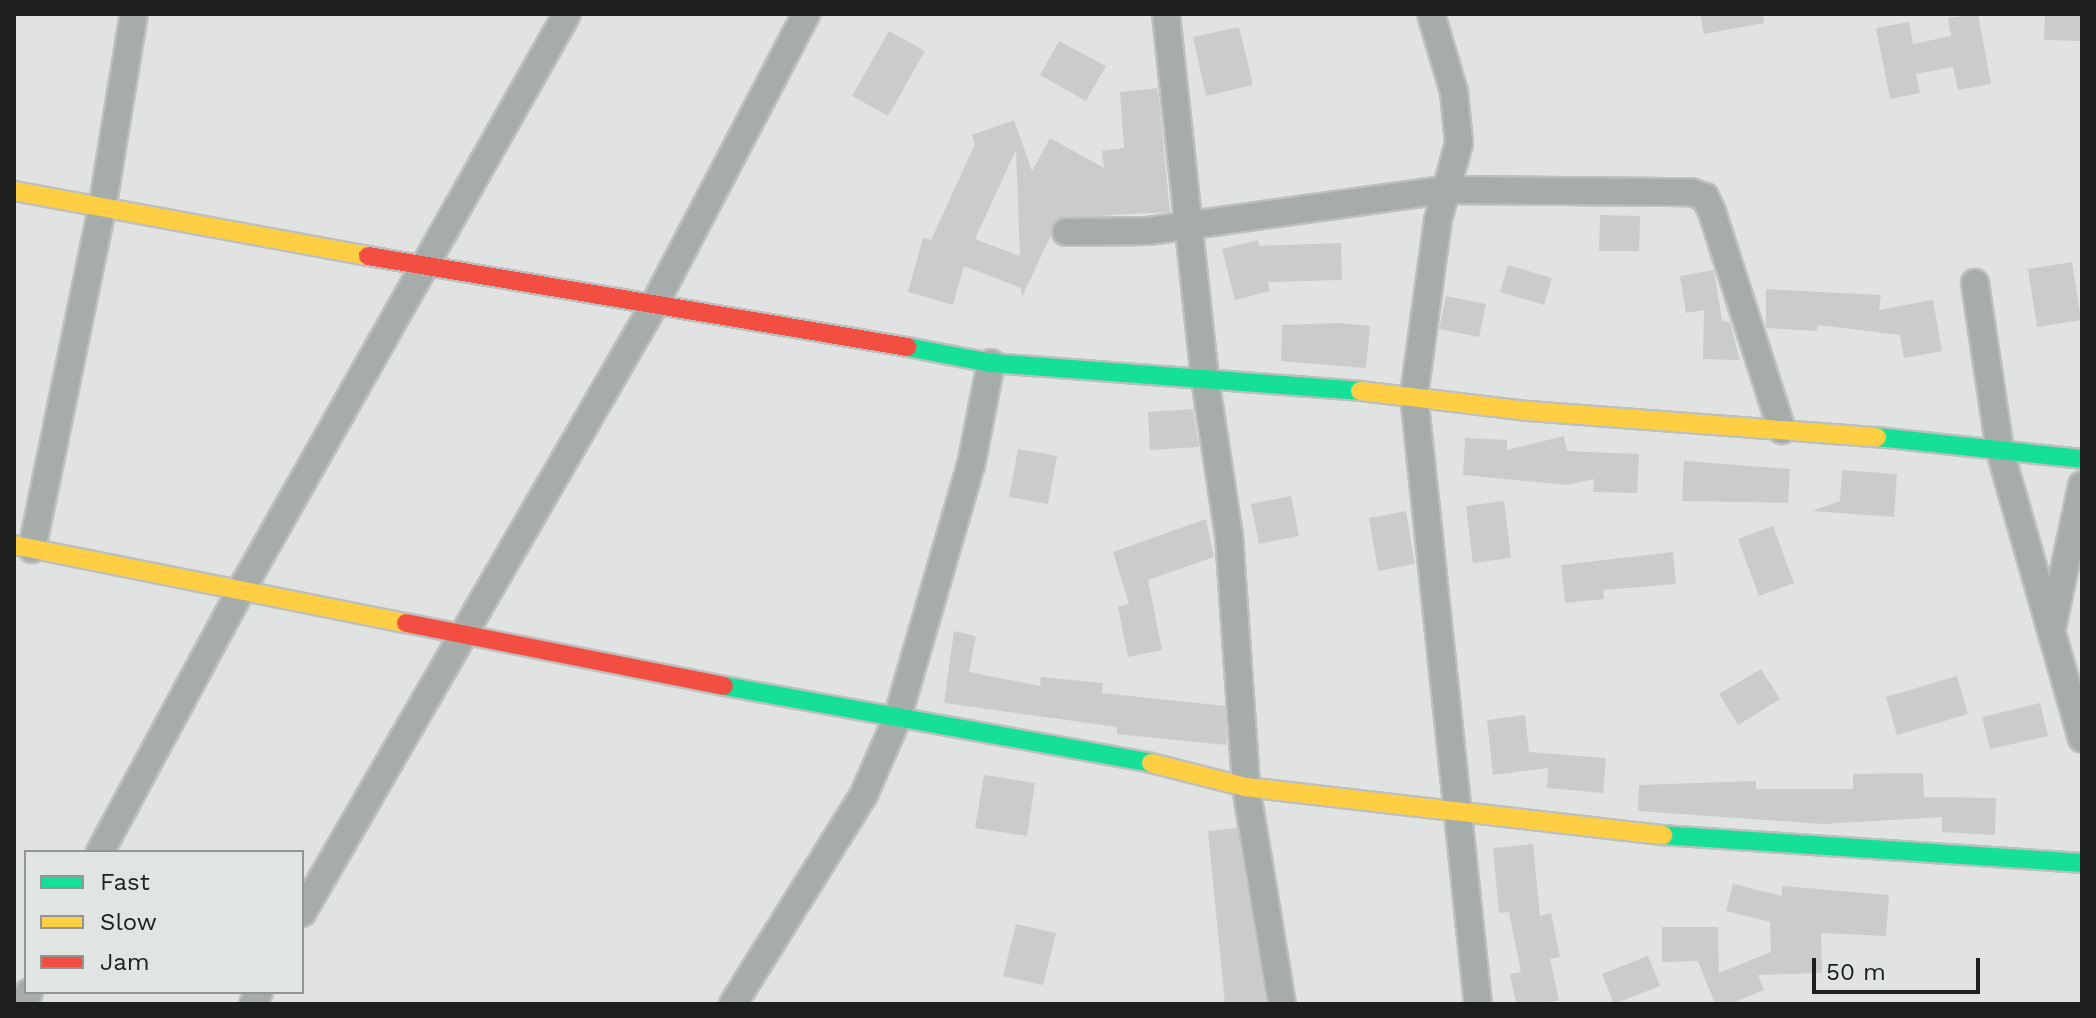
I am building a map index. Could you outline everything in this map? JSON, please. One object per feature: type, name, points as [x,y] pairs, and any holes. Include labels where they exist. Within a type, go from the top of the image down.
[{"type":"street","points":[[134,14],[102,209],[23,547],[897,719],[1139,760],[1246,787],[1649,834],[2082,863]]},
{"type":"street","points":[[101,850],[240,592],[567,14]]},
{"type":"street","points":[[304,910],[653,307],[806,14]]},
{"type":"street","points":[[1166,14],[1205,379],[1229,535],[1246,787],[1282,1004]]},
{"type":"street","points":[[1431,14],[1459,119],[1455,164],[1444,190],[1414,395],[1478,1004]]},
{"type":"street","points":[[1066,232],[1189,225],[1444,190],[1671,191],[1705,197],[1782,430]]},
{"type":"street","points":[[14,191],[653,307],[803,328],[991,363],[1414,395],[1528,411],[1782,430],[2082,459]]},
{"type":"street","points":[[1975,283],[2000,451],[2082,739]]},
{"type":"street","points":[[733,1004],[864,794],[897,719],[971,465],[991,363]]},
{"type":"street","points":[[2052,627],[2082,485]]},
{"type":"building","points":[[1700,14],[1763,14],[1764,23],[1704,34]]},
{"type":"building","points":[[1978,14],[1991,84],[1958,90],[1953,67],[1916,74],[1920,93],[1890,99],[1876,28],[1909,22],[1913,44],[1951,36],[1948,18]]},
{"type":"building","points":[[2045,14],[2082,14],[2082,41],[2044,40]]},
{"type":"building","points":[[1239,27],[1253,85],[1206,96],[1193,37]]},
{"type":"building","points":[[889,31],[925,51],[888,116],[852,96]]},
{"type":"building","points":[[1059,41],[1106,66],[1086,101],[1040,75]]},
{"type":"building","points":[[1158,88],[1170,212],[1059,218],[1022,297],[1021,288],[964,266],[953,305],[908,292],[923,238],[931,240],[975,144],[972,135],[1014,120],[1032,171],[1050,138],[1104,168],[1102,151],[1124,148],[1120,92]],"holes":[[[1016,150],[1020,256],[975,239]]]},
{"type":"building","points":[[1600,215],[1640,216],[1639,251],[1599,251]]},
{"type":"building","points":[[1258,240],[1259,246],[1341,243],[1342,280],[1268,282],[1270,291],[1235,300],[1222,249]]},
{"type":"building","points":[[2072,262],[2081,320],[2037,327],[2028,269]]},
{"type":"building","points":[[1508,265],[1552,278],[1544,305],[1500,292]]},
{"type":"building","points":[[1714,270],[1722,321],[1730,322],[1740,360],[1703,359],[1704,310],[1686,313],[1680,276]]},
{"type":"building","points":[[1766,289],[1881,295],[1879,310],[1933,300],[1942,351],[1904,358],[1900,335],[1818,325],[1817,331],[1766,328]]},
{"type":"building","points":[[1446,296],[1486,304],[1479,337],[1439,329]]},
{"type":"building","points":[[1339,323],[1370,326],[1366,368],[1281,361],[1282,325]]},
{"type":"building","points":[[1193,409],[1199,447],[1150,450],[1148,412]]},
{"type":"building","points":[[1564,436],[1567,451],[1639,454],[1637,493],[1593,492],[1594,479],[1568,485],[1463,475],[1465,438],[1507,440],[1507,450]]},
{"type":"building","points":[[1018,449],[1057,456],[1048,504],[1009,497]]},
{"type":"building","points":[[1684,461],[1790,469],[1788,503],[1682,501]]},
{"type":"building","points":[[1842,470],[1897,474],[1894,517],[1812,511],[1840,501]]},
{"type":"building","points":[[1291,496],[1299,536],[1259,544],[1251,504]]},
{"type":"building","points":[[1504,501],[1511,558],[1473,563],[1466,506]]},
{"type":"building","points":[[1406,511],[1415,564],[1378,571],[1369,518]]},
{"type":"building","points":[[1206,519],[1214,557],[1148,580],[1162,650],[1128,657],[1118,607],[1129,604],[1113,552]]},
{"type":"building","points":[[1773,526],[1794,583],[1759,596],[1738,539]]},
{"type":"building","points":[[1673,552],[1676,584],[1603,590],[1604,599],[1565,603],[1561,565]]},
{"type":"building","points":[[954,631],[976,636],[969,672],[1040,686],[1041,677],[1103,683],[1102,693],[1225,706],[1227,745],[1117,734],[1117,727],[944,703]]},
{"type":"building","points":[[1761,669],[1780,699],[1738,725],[1719,694]]},
{"type":"building","points":[[1957,676],[1968,714],[1897,735],[1886,697]]},
{"type":"building","points":[[2040,703],[2048,736],[1990,749],[1982,717]]},
{"type":"building","points":[[1525,715],[1529,752],[1606,758],[1603,793],[1547,788],[1548,768],[1493,775],[1487,720]]},
{"type":"building","points":[[1923,773],[1924,797],[1996,798],[1995,835],[1942,832],[1942,817],[1824,824],[1638,811],[1639,785],[1756,781],[1756,789],[1853,789],[1853,774]]},
{"type":"building","points":[[984,775],[1035,783],[1027,836],[975,828]]},
{"type":"building","points":[[1237,828],[1266,1004],[1225,1004],[1208,831]]},
{"type":"building","points":[[1533,844],[1540,916],[1551,913],[1560,957],[1550,959],[1559,1001],[1516,1004],[1510,974],[1521,972],[1509,912],[1499,913],[1493,848]]},
{"type":"building","points":[[1733,884],[1782,896],[1782,886],[1889,895],[1886,936],[1821,933],[1822,973],[1758,975],[1764,990],[1730,1004],[1715,1004],[1698,961],[1662,962],[1662,927],[1718,927],[1719,973],[1771,952],[1770,922],[1726,911]]},
{"type":"building","points":[[1016,924],[1056,933],[1043,985],[1003,976]]},
{"type":"building","points":[[1648,956],[1660,986],[1614,1004],[1602,974]]},
{"type":"traffic: fast","points":[[907,347],[991,363],[1360,391]]},
{"type":"traffic: fast","points":[[1877,437],[2082,459]]},
{"type":"traffic: fast","points":[[724,686],[1151,763]]},
{"type":"traffic: fast","points":[[1663,835],[2082,863]]},
{"type":"traffic: slow","points":[[14,191],[368,256]]},
{"type":"traffic: slow","points":[[1360,391],[1528,411],[1877,437]]},
{"type":"traffic: slow","points":[[14,545],[406,623]]},
{"type":"traffic: slow","points":[[1151,763],[1246,787],[1663,835]]},
{"type":"traffic: jam","points":[[368,256],[907,347]]},
{"type":"traffic: jam","points":[[406,623],[724,686]]}]
